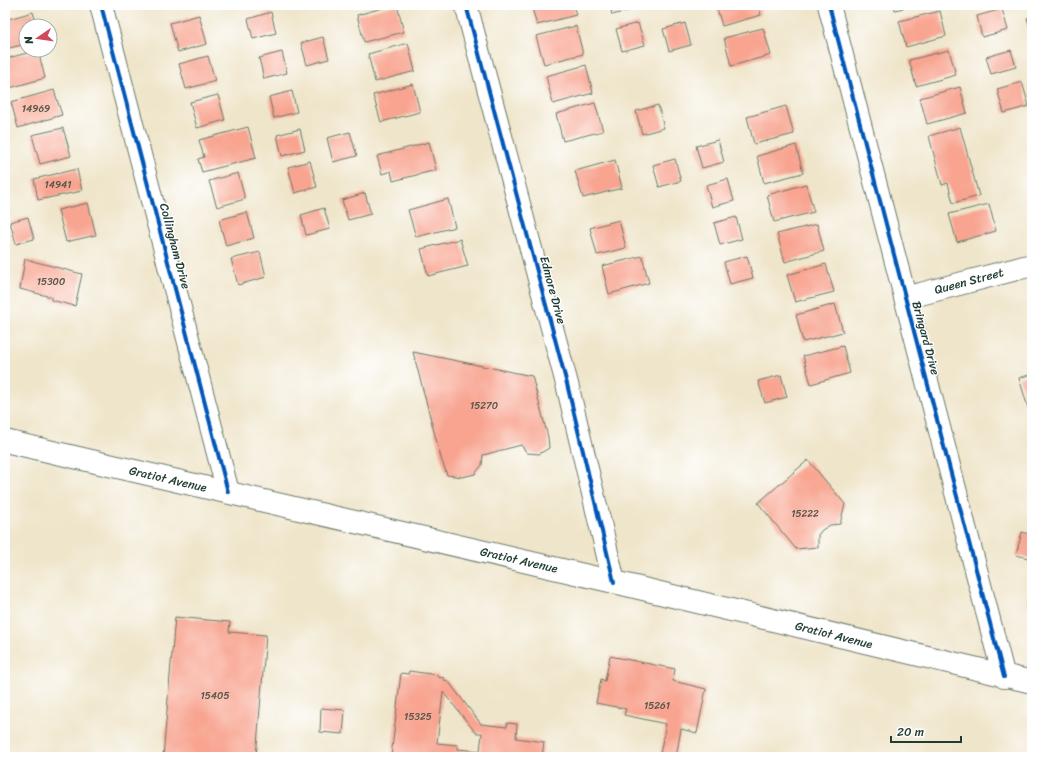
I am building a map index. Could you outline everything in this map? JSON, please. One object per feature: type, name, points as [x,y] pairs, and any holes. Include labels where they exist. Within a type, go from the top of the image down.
[{"type":"street","name":"Collingham Drive","points":[[101,5],[228,492]]},
{"type":"street","name":"Edmore Drive","points":[[466,5],[567,384],[614,582]]},
{"type":"street","name":"Bringard Drive","points":[[829,5],[1004,677]]},
{"type":"street","name":"Queen Street","points":[[905,298],[1032,265]]},
{"type":"street","name":"Gratiot Avenue","points":[[5,441],[614,582],[1004,677],[1032,682]]},
{"type":"building","points":[[397,5],[404,32],[364,42],[357,15]]},
{"type":"building","points":[[531,5],[573,5],[576,15],[537,25]]},
{"type":"building","points":[[610,5],[634,5],[635,9],[612,15]]},
{"type":"building","points":[[716,5],[758,5],[761,15],[722,26]]},
{"type":"building","points":[[894,5],[912,5],[912,6],[895,10]]},
{"type":"building","points":[[1002,9],[1008,30],[982,37],[977,16]]},
{"type":"building","points":[[940,11],[946,36],[906,47],[899,21]]},
{"type":"building","points":[[33,12],[35,18],[18,18],[18,46],[5,49],[5,20]]},
{"type":"building","points":[[271,12],[276,33],[253,39],[248,19]]},
{"type":"building","points":[[199,15],[207,44],[178,52],[170,23]]},
{"type":"building","points":[[1032,17],[1032,35],[1027,18]]},
{"type":"building","points":[[638,23],[645,45],[622,51],[616,29]]},
{"type":"building","points":[[685,23],[691,45],[669,51],[663,29]]},
{"type":"building","points":[[576,26],[583,54],[544,64],[536,36]]},
{"type":"building","points":[[763,28],[771,55],[731,66],[724,38]]},
{"type":"building","points":[[323,37],[329,59],[307,65],[301,43]]},
{"type":"building","points":[[408,43],[415,71],[375,82],[368,54]]},
{"type":"building","points":[[949,50],[956,75],[916,86],[909,60]]},
{"type":"building","points":[[1011,50],[1016,67],[991,74],[986,57]]},
{"type":"building","points":[[282,52],[287,73],[264,79],[259,58]]},
{"type":"building","points":[[18,55],[18,58],[40,58],[45,78],[6,89],[5,59]]},
{"type":"building","points":[[208,56],[215,81],[186,89],[179,64]]},
{"type":"building","points":[[586,65],[593,93],[553,104],[546,76]]},
{"type":"building","points":[[1022,82],[1029,106],[1004,113],[997,89]]},
{"type":"building","points":[[413,84],[420,112],[381,122],[373,95]]},
{"type":"building","points":[[960,87],[967,113],[927,124],[920,98]]},
{"type":"building","points":[[54,90],[62,115],[18,128],[11,102]]},
{"type":"building","points":[[292,91],[297,112],[274,118],[269,97]]},
{"type":"building","points":[[218,95],[225,120],[197,128],[190,102]]},
{"type":"building","points":[[595,103],[603,131],[563,141],[556,114]]},
{"type":"building","points":[[658,105],[664,128],[642,134],[636,111]]},
{"type":"building","points":[[786,106],[794,134],[754,144],[747,117]]},
{"type":"building","points":[[248,127],[256,158],[202,172],[198,159],[204,157],[199,140]]},
{"type":"building","points":[[960,127],[979,196],[953,203],[948,183],[942,185],[929,136]]},
{"type":"building","points":[[63,128],[71,156],[40,164],[32,135]]},
{"type":"building","points":[[300,129],[305,150],[282,156],[277,135]]},
{"type":"building","points":[[350,132],[357,156],[333,162],[327,138]]},
{"type":"building","points":[[718,140],[724,162],[702,168],[696,146]]},
{"type":"building","points":[[429,142],[436,170],[393,181],[391,171],[382,174],[377,156]]},
{"type":"building","points":[[796,145],[803,173],[764,183],[757,156]]},
{"type":"building","points":[[675,159],[681,181],[659,187],[653,165]]},
{"type":"building","points":[[615,160],[622,188],[583,198],[575,171]]},
{"type":"building","points":[[310,161],[317,187],[295,193],[288,167]]},
{"type":"building","points":[[77,169],[82,191],[38,200],[34,179]]},
{"type":"building","points":[[238,173],[245,199],[217,207],[209,181]]},
{"type":"building","points":[[728,179],[734,201],[712,207],[706,185]]},
{"type":"building","points":[[806,184],[814,212],[774,222],[767,195]]},
{"type":"building","points":[[365,193],[371,214],[348,220],[342,200]]},
{"type":"building","points":[[448,199],[455,227],[416,237],[408,210]]},
{"type":"building","points":[[88,203],[96,235],[66,242],[58,210]]},
{"type":"building","points":[[989,204],[996,231],[957,242],[949,214]]},
{"type":"building","points":[[324,208],[330,229],[306,235],[301,215]]},
{"type":"building","points":[[247,212],[254,238],[226,246],[219,220]]},
{"type":"building","points":[[28,217],[34,239],[16,244],[10,222]]},
{"type":"building","points":[[736,217],[742,239],[720,245],[714,223]]},
{"type":"building","points":[[619,220],[626,248],[597,255],[590,228]]},
{"type":"building","points":[[817,224],[824,251],[785,262],[777,234]]},
{"type":"building","points":[[460,239],[468,266],[428,276],[421,249]]},
{"type":"building","points":[[260,252],[266,277],[238,285],[231,259]]},
{"type":"building","points":[[642,256],[649,283],[609,294],[602,266]]},
{"type":"building","points":[[747,256],[753,278],[730,284],[724,262]]},
{"type":"building","points":[[25,259],[82,274],[75,306],[51,300],[51,297],[20,289]]},
{"type":"building","points":[[826,264],[834,292],[795,302],[787,275]]},
{"type":"building","points":[[835,304],[843,332],[803,342],[796,315]]},
{"type":"building","points":[[843,346],[850,373],[811,384],[803,356]]},
{"type":"building","points":[[413,352],[532,376],[548,437],[549,448],[539,454],[527,453],[521,445],[483,455],[482,465],[475,474],[462,477],[447,475],[441,458]]},
{"type":"building","points":[[1032,374],[1032,421],[1019,378]]},
{"type":"building","points":[[781,375],[787,397],[765,403],[758,381]]},
{"type":"building","points":[[808,460],[845,504],[840,524],[830,525],[822,530],[818,535],[818,547],[796,549],[758,503]]},
{"type":"building","points":[[1022,532],[1032,535],[1032,559],[1016,555]]},
{"type":"building","points":[[1032,585],[1032,604],[1027,602]]},
{"type":"building","points":[[175,617],[230,622],[229,632],[266,635],[256,757],[163,757]]},
{"type":"building","points":[[610,656],[675,669],[673,681],[706,689],[697,733],[681,729],[676,757],[660,754],[666,724],[624,715],[626,709],[596,703],[601,679],[605,681]]},
{"type":"building","points":[[409,671],[438,675],[438,677],[444,678],[444,680],[448,681],[481,724],[507,727],[507,723],[517,724],[516,738],[544,742],[542,757],[391,757],[401,673],[408,674]],"holes":[[[443,692],[476,733],[482,733],[480,751],[458,749],[458,745],[437,743]]]},
{"type":"building","points":[[321,708],[345,710],[343,734],[320,732]]},
{"type":"cycle path","points":[[101,5],[228,492]]},
{"type":"cycle path","points":[[466,5],[567,384],[614,582]]},
{"type":"cycle path","points":[[829,5],[1004,677]]}]
